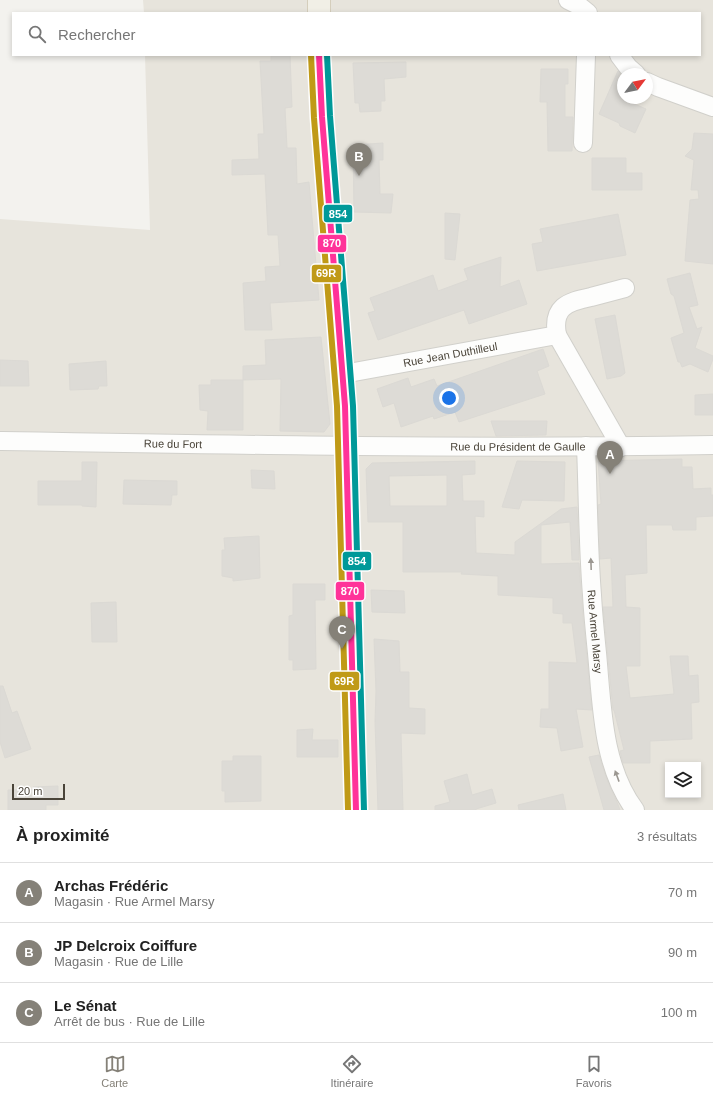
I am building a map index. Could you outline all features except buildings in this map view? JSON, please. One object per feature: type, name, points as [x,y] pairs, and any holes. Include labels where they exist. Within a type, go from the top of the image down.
[{"type":"main road","points":[[319,0],[319,12]]},
{"type":"main road","points":[[319,56],[322,117],[343,374],[356,810]]},
{"type":"street","points":[[568,0],[587,12]]},
{"type":"street","points":[[583,142],[586,56]]},
{"type":"street","points":[[620,56],[629,68]]},
{"type":"street","points":[[653,85],[713,107]]},
{"type":"street","points":[[621,447],[557,335],[555,325],[560,311],[566,305],[574,301],[625,288]]},
{"type":"street","name":"Rue Jean Duthilleul","points":[[343,374],[557,335]]},
{"type":"street","name":"Rue du Fort","points":[[0,441],[346,446]]},
{"type":"street","name":"Rue du Président de Gaulle","points":[[346,446],[621,447],[713,445]]},
{"type":"street","name":"Rue Armel Marsy","points":[[586,446],[592,594],[603,720],[608,748],[617,777],[625,795],[635,810]]},
{"type":"shaded area","points":[[143,0],[713,0],[713,810],[0,810],[0,219],[150,230],[145,56],[701,56],[701,12],[144,12]]},
{"type":"transit line","name":"69R","points":[[311,56],[314,118],[337,406],[348,810]]},
{"type":"transit line","name":"870","points":[[319,56],[322,117],[345,406],[356,810]]},
{"type":"transit line","name":"854","points":[[327,56],[330,116],[353,406],[364,810]]},
{"type":"place","name":"JP Delcroix Coiffure","points":[[359,176]]},
{"type":"place","name":"Archas Frédéric","points":[[610,474]]},
{"type":"place","name":"Le Sénat","points":[[342,649]]}]
